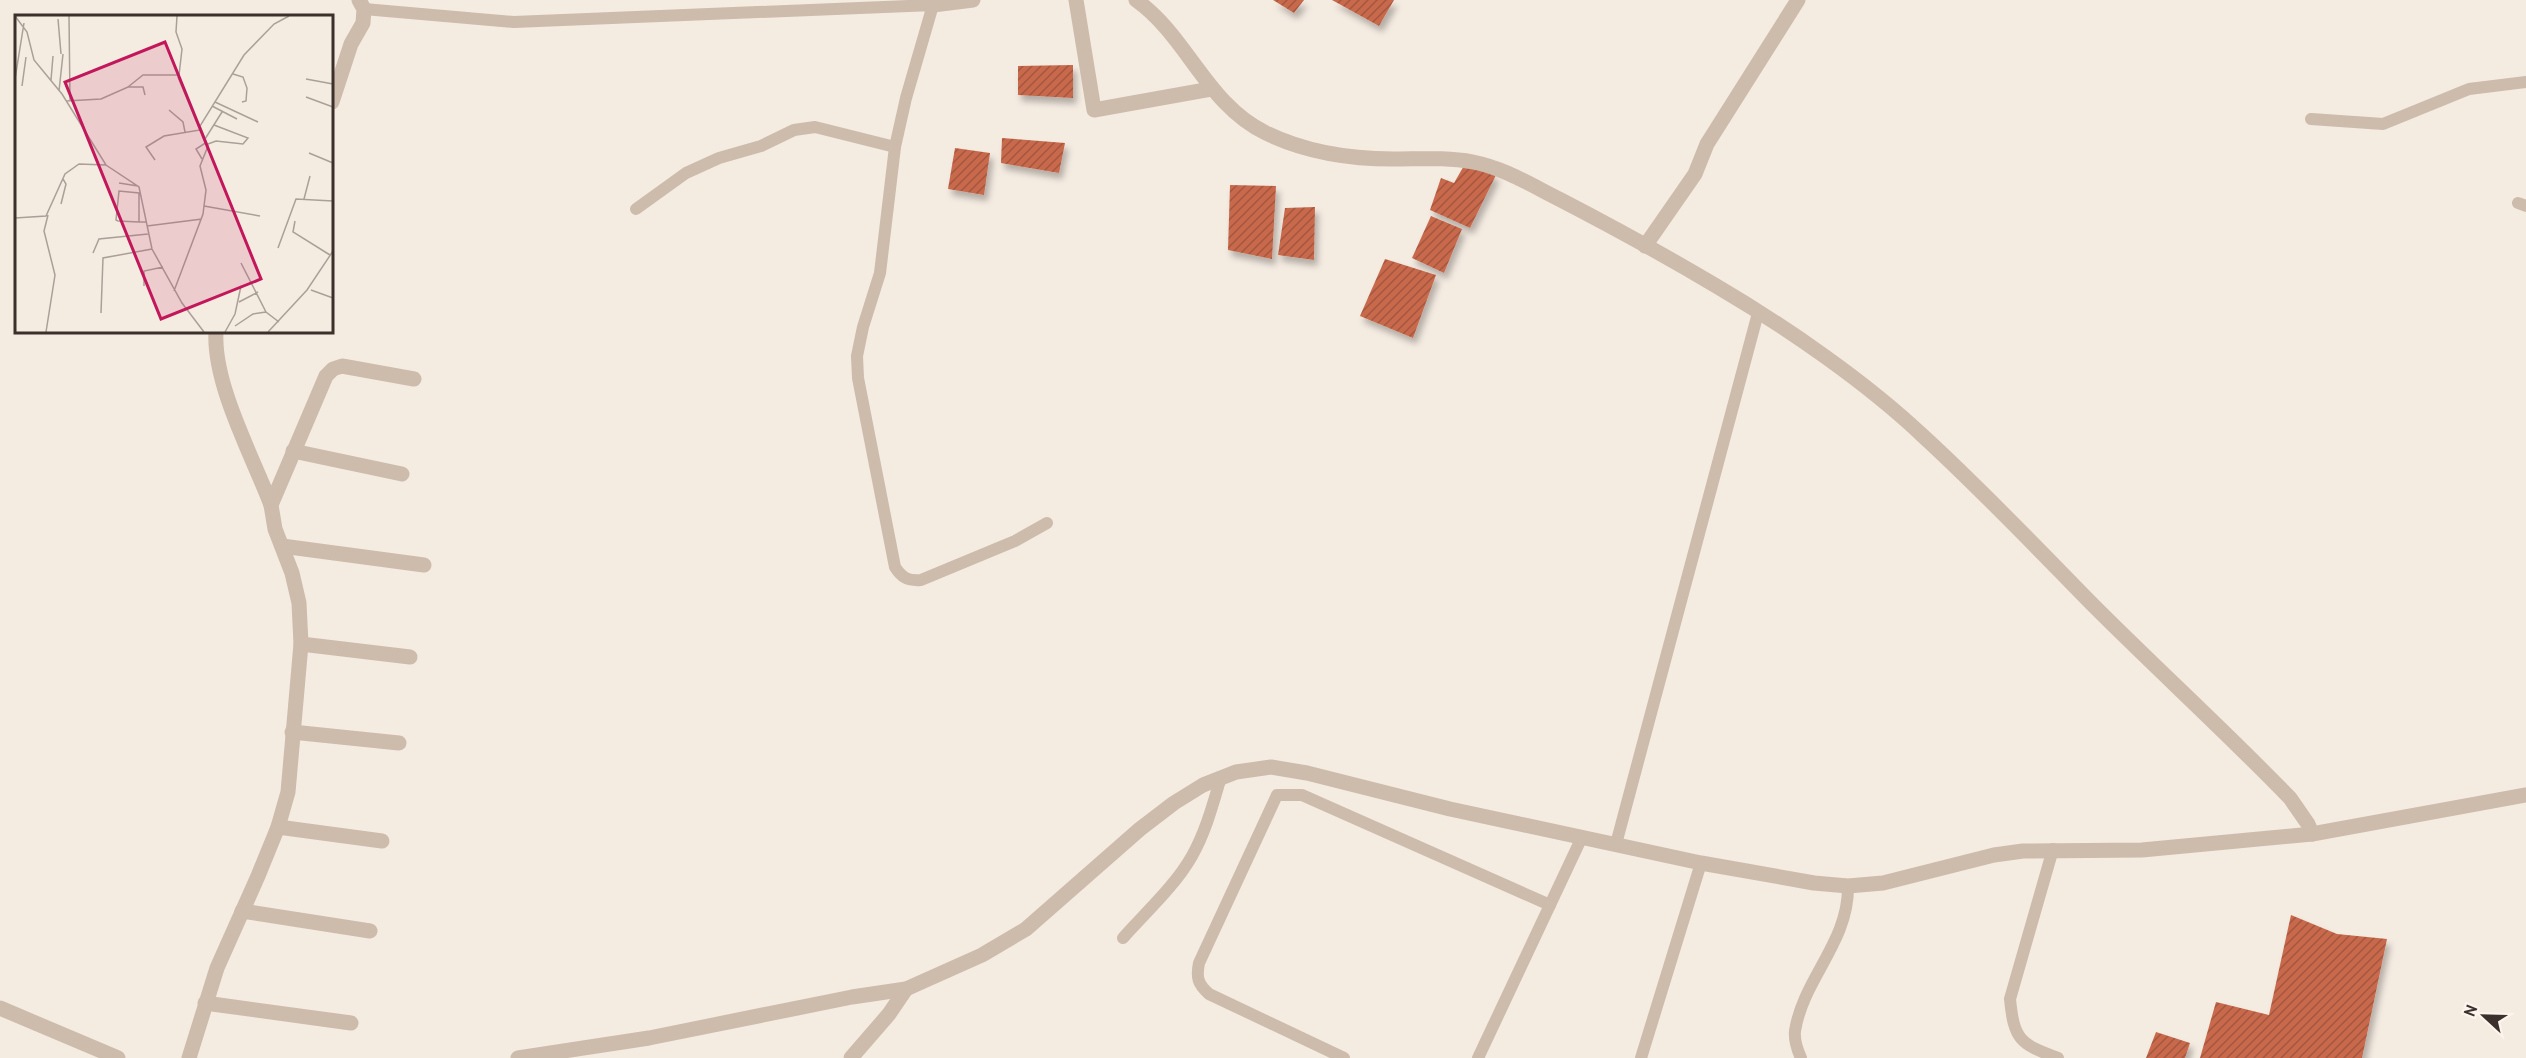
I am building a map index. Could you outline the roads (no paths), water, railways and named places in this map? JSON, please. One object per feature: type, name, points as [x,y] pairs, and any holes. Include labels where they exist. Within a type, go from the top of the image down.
[{"type":"street","points":[[927,3],[974,0]]},
{"type":"street","points":[[1076,0],[1094,110],[1211,89]]},
{"type":"street","points":[[1136,0],[1172,34],[1211,89],[1244,121],[1294,145],[1323,153],[1387,159],[1450,159],[1476,162],[1504,171],[1645,246],[1758,313],[1826,358],[1921,434],[2290,798],[2308,824],[2312,834]]},
{"type":"street","points":[[1645,246],[1695,174],[1707,144],[1798,0]]},
{"type":"street","points":[[333,99],[351,44],[363,23],[362,4]]},
{"type":"street","points":[[216,333],[216,348],[222,381],[272,505]]},
{"type":"street","points":[[189,1058],[205,1003],[278,827],[288,792],[301,644],[299,603],[272,515],[272,505],[326,376],[333,369],[342,366],[414,379]]},
{"type":"street","points":[[293,451],[402,474]]},
{"type":"street","points":[[282,546],[424,565]]},
{"type":"street","points":[[301,644],[410,657]]},
{"type":"street","points":[[292,732],[399,743]]},
{"type":"street","points":[[519,1058],[650,1038],[852,997],[906,989],[982,955],[1026,929],[1174,802],[1221,777],[1236,772],[1271,767],[1306,772],[1450,808],[1701,863],[1814,883],[1848,886],[1883,883],[1994,855],[2054,849],[2142,850],[2312,834],[2526,795]]},
{"type":"street","points":[[278,827],[382,841]]},
{"type":"street","points":[[242,911],[370,931]]},
{"type":"street","points":[[851,1058],[889,1014],[906,989]]},
{"type":"street","points":[[205,1003],[351,1023]]},
{"type":"street","points":[[0,1008],[118,1058]]},
{"type":"lane","points":[[362,4],[514,22],[927,3],[895,147],[880,273],[863,327],[858,356],[858,378],[895,567],[901,577],[911,581],[921,580],[1015,541],[1047,523]]},
{"type":"lane","points":[[2311,120],[2383,124],[2469,89],[2526,82]]},
{"type":"lane","points":[[636,209],[686,172],[719,158],[760,146],[794,130],[815,128],[895,147]]},
{"type":"lane","points":[[1616,844],[1758,313]]},
{"type":"lane","points":[[1123,938],[1182,872],[1204,830],[1221,777]]},
{"type":"lane","points":[[1344,1058],[1209,994],[1200,986],[1196,976],[1199,963],[1277,795],[1302,795],[1550,905]]},
{"type":"lane","points":[[1478,1058],[1582,837]]},
{"type":"lane","points":[[2054,849],[2010,999],[2012,1024],[2017,1038],[2028,1047],[2058,1058]]},
{"type":"lane","points":[[1641,1058],[1701,863]]},
{"type":"lane","points":[[1801,1058],[1795,1032],[1808,996],[1844,922],[1848,903],[1848,886]]}]
